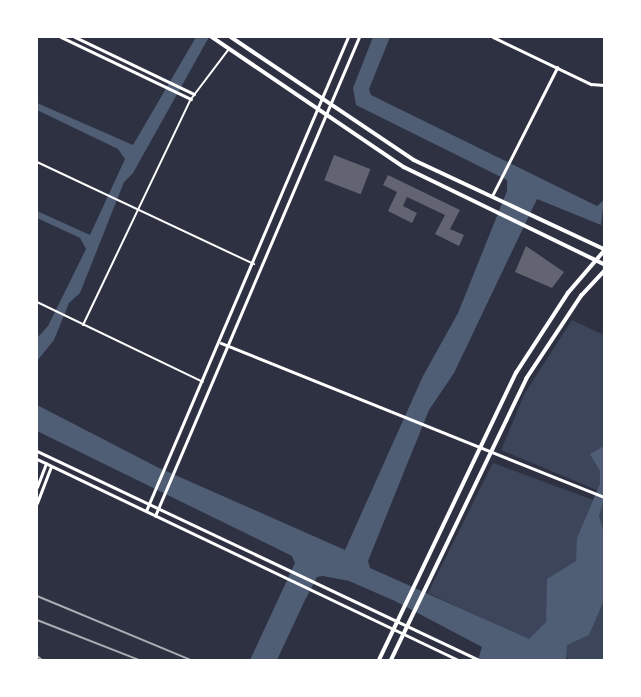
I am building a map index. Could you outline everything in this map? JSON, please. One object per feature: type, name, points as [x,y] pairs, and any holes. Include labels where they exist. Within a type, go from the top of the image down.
[{"type":"main road","points":[[61,37],[191,99]]},
{"type":"main road","points":[[76,37],[194,94]]},
{"type":"main road","points":[[212,37],[404,167],[604,264]]},
{"type":"main road","points":[[231,37],[414,160],[604,250],[516,373],[379,660]]},
{"type":"main road","points":[[146,512],[221,343],[348,37]]},
{"type":"main road","points":[[155,516],[230,346],[324,115],[359,37]]},
{"type":"main road","points":[[493,37],[591,84],[604,85]]},
{"type":"main road","points":[[492,197],[557,68]]},
{"type":"main road","points":[[391,660],[526,379],[581,296],[604,271]]},
{"type":"main road","points":[[221,343],[604,497]]},
{"type":"main road","points":[[37,451],[479,660]]},
{"type":"main road","points":[[37,459],[459,660]]},
{"type":"main road","points":[[37,487],[46,464]]},
{"type":"main road","points":[[37,503],[52,467]]},
{"type":"street","points":[[238,42],[241,37]]},
{"type":"street","points":[[83,324],[191,99],[229,49]]},
{"type":"street","points":[[37,162],[254,264]]},
{"type":"street","points":[[37,302],[203,382]]},
{"type":"shaded area","points":[[196,37],[209,37],[133,173],[124,182],[80,293],[69,303],[54,340],[37,361],[37,338],[48,326],[86,249],[80,238],[37,218],[37,211],[90,235],[125,159],[118,149],[37,110],[37,103],[133,145]]},
{"type":"shaded area","points":[[373,37],[390,37],[369,89],[371,95],[597,206],[604,200],[601,225],[537,199],[454,373],[429,410],[368,561],[370,568],[529,639],[546,622],[547,579],[576,561],[577,538],[600,484],[600,471],[590,454],[604,446],[604,500],[599,516],[604,533],[604,600],[589,635],[567,645],[566,660],[478,660],[482,647],[395,601],[349,581],[323,576],[317,577],[277,660],[250,660],[295,563],[292,556],[37,431],[37,405],[157,467],[345,550],[423,376],[458,313],[507,191],[507,180],[356,105],[353,88]]},
{"type":"shaded area","points":[[572,320],[604,335],[604,493],[501,450],[525,393]]},
{"type":"shaded area","points":[[493,463],[604,504],[604,660],[572,660],[428,593]]},
{"type":"building","points":[[334,155],[370,169],[361,194],[324,180]]},
{"type":"building","points":[[388,175],[460,210],[450,229],[464,235],[459,246],[435,234],[445,215],[407,197],[403,206],[417,213],[412,223],[388,211],[397,192],[383,185]]},
{"type":"building","points":[[526,246],[564,272],[552,288],[515,272]]},
{"type":"railway","points":[[37,596],[191,660]]},
{"type":"railway","points":[[37,620],[139,660]]},
{"type":"railway","points":[[37,656],[42,660]]}]
